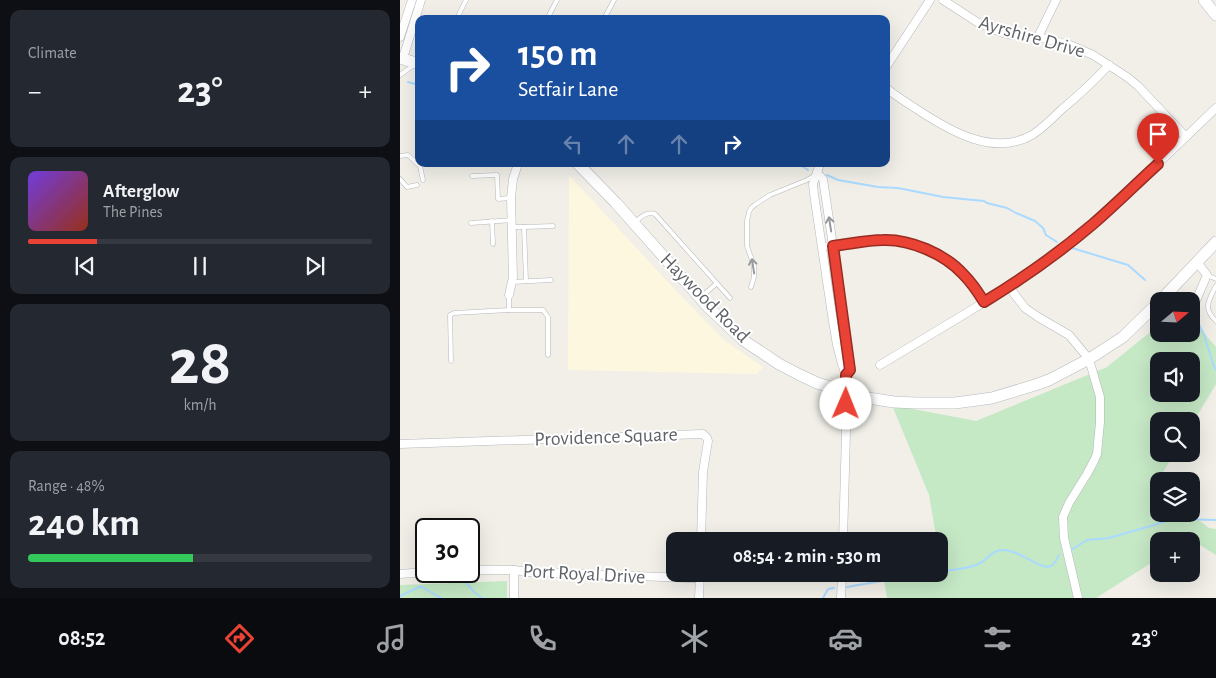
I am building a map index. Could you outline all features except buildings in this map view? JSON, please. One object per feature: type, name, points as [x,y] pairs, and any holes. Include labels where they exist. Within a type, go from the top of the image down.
[{"type":"main road","points":[[1204,0],[1216,15]]},
{"type":"main road","points":[[401,58],[415,62]]},
{"type":"main road","name":"Haywood Road","points":[[581,167],[722,322],[742,340],[766,356],[817,383],[868,398],[894,402],[935,404],[965,402],[992,398],[1035,385],[1049,380],[1089,359],[1123,337],[1150,311]]},
{"type":"main road","name":"Haywood Road","points":[[1168,292],[1216,242]]},
{"type":"street","points":[[400,37],[412,0]]},
{"type":"street","points":[[416,15],[421,0]]},
{"type":"street","points":[[890,61],[930,0]]},
{"type":"street","name":"Ayrshire Drive","points":[[943,0],[966,16],[986,26],[1012,35],[1038,37],[1084,50],[1093,55],[1128,77],[1186,137]]},
{"type":"street","points":[[1038,37],[1056,0]]},
{"type":"street","points":[[401,58],[415,17]]},
{"type":"street","points":[[890,91],[918,111],[949,129],[985,142],[1006,143],[1023,139],[1038,130],[1109,65]]},
{"type":"street","points":[[880,365],[1008,287],[1067,245],[1094,223],[1216,108]]},
{"type":"street","points":[[509,295],[514,277],[511,198],[516,167]]},
{"type":"street","points":[[819,167],[813,184],[814,194],[837,345],[846,375],[843,532]]},
{"type":"street","points":[[818,172],[822,179],[833,246],[850,370],[846,375]]},
{"type":"street","points":[[822,247],[885,240],[901,241],[921,247],[940,256],[959,270],[974,286],[984,302]]},
{"type":"street","points":[[1197,262],[1207,275],[1200,292]]},
{"type":"street","points":[[1008,287],[1025,308],[1069,335],[1089,359],[1100,398],[1097,454],[1088,474],[1063,517],[1064,538],[1078,598]]},
{"type":"street","name":"Providence Square","points":[[400,444],[704,434],[708,441],[703,472],[701,532]]},
{"type":"street","name":"Port Royal Drive","points":[[480,570],[666,578]]},
{"type":"street","points":[[514,570],[514,598]]},
{"type":"street","points":[[400,574],[415,573]]},
{"type":"street","points":[[699,598],[700,582]]},
{"type":"street","points":[[841,598],[842,582]]},
{"type":"lane","points":[[459,15],[466,0]]},
{"type":"lane","points":[[549,15],[558,0]]},
{"type":"lane","points":[[606,15],[614,0]]},
{"type":"lane","points":[[400,75],[415,65]]},
{"type":"lane","points":[[400,156],[408,155],[415,161]]},
{"type":"lane","points":[[420,167],[423,180]]},
{"type":"lane","points":[[751,287],[754,277],[754,266],[747,246],[748,222],[751,208],[770,195],[807,180],[818,172]]},
{"type":"lane","points":[[472,176],[497,175],[498,199],[511,198]]},
{"type":"lane","points":[[400,179],[407,187],[417,185]]},
{"type":"lane","points":[[633,223],[646,214],[655,214],[730,298]]},
{"type":"lane","points":[[492,222],[493,244]]},
{"type":"lane","points":[[471,223],[492,222],[524,227],[553,226]]},
{"type":"lane","points":[[524,227],[526,281]]},
{"type":"lane","points":[[1207,275],[1216,279]]},
{"type":"lane","points":[[512,282],[551,280]]},
{"type":"lane","points":[[700,298],[716,284]]},
{"type":"lane","points":[[1216,286],[1207,303],[1207,307],[1216,321]]},
{"type":"lane","points":[[509,295],[509,310]]},
{"type":"lane","points":[[451,361],[450,315],[454,313],[543,310],[548,317],[548,355]]},
{"type":"shaded area","points":[[569,175],[724,340],[763,367],[757,374],[568,370]]},
{"type":"green space","points":[[1200,328],[1216,347],[1216,384],[1199,412],[1150,412],[1150,462],[1169,462],[1163,472],[1150,472],[1150,522],[1200,521],[1209,528],[1216,529],[1216,555],[1200,545],[1200,532],[1150,532],[1150,564],[1096,598],[887,598],[884,582],[948,582],[948,532],[935,532],[929,495],[892,405],[976,421],[1107,367],[1150,332],[1150,342],[1200,342]]},
{"type":"green space","points":[[507,581],[507,598],[400,598],[400,585]]},
{"type":"waterway","points":[[408,82],[415,84]]},
{"type":"waterway","points":[[804,167],[808,170]]},
{"type":"waterway","points":[[827,175],[838,180],[878,187],[898,188],[943,197],[984,201],[1007,208],[1035,221],[1043,228],[1046,235],[1057,242]]},
{"type":"waterway","points":[[1072,248],[1128,265],[1145,280]]},
{"type":"waterway","points":[[1200,326],[1216,370]]},
{"type":"waterway","points":[[1071,550],[1087,540],[1109,538],[1171,520],[1216,520]]},
{"type":"waterway","points":[[948,571],[973,566],[1000,550],[1010,551],[1047,567],[1053,565],[1059,555]]},
{"type":"waterway","points":[[847,587],[876,582]]},
{"type":"waterway","points":[[467,583],[482,598]]},
{"type":"waterway","points":[[400,596],[422,587],[441,598]]},
{"type":"waterway","points":[[823,598],[828,589],[834,588]]},
{"type":"route","points":[[846,404],[846,375],[850,370],[833,246],[885,240],[901,241],[932,251],[963,273],[984,302],[1018,282],[1067,245],[1094,223],[1158,164]]}]
